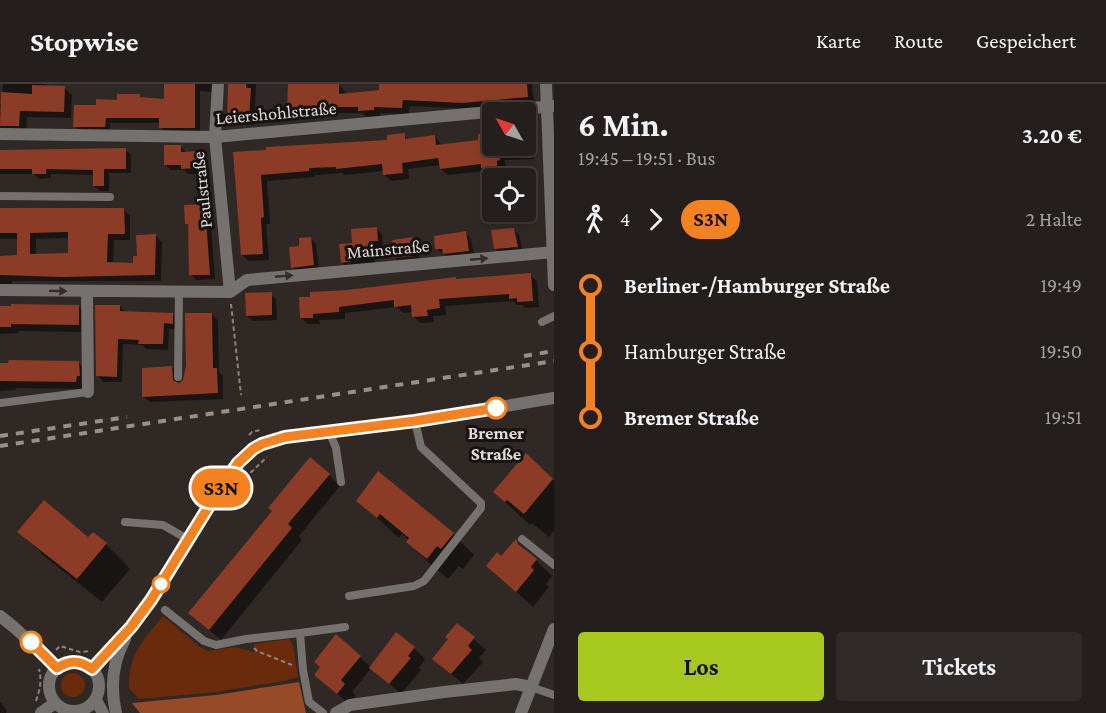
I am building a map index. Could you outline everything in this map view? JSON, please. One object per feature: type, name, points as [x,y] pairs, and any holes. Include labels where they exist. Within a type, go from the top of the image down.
[{"type":"street","name":"Paulstraße","points":[[218,84],[215,137],[230,292]]},
{"type":"street","points":[[546,84],[550,107],[554,285]]},
{"type":"street","name":"Leiershohlstraße","points":[[0,134],[215,137],[550,107]]},
{"type":"street","name":"Mainstraße","points":[[230,292],[247,280],[553,252]]},
{"type":"street","points":[[0,290],[230,292]]},
{"type":"street","points":[[87,292],[88,392]]},
{"type":"street","points":[[92,669],[131,627],[151,600],[217,493],[238,463],[253,449],[274,440],[415,421],[554,398]]},
{"type":"street","points":[[0,616],[57,668]]},
{"type":"street","points":[[116,713],[112,674],[118,650],[131,627]]},
{"type":"street","points":[[521,713],[551,643],[554,629]]},
{"type":"street","points":[[71,661],[79,662],[92,669],[99,683],[96,700],[83,712],[70,711],[55,703],[51,697],[49,685],[53,672],[57,668],[71,661]]},
{"type":"street","points":[[336,713],[350,705],[444,692],[516,684],[531,687]]},
{"type":"street","points":[[96,700],[103,713]]},
{"type":"street","points":[[42,712],[55,703]]},
{"type":"lane","points":[[0,196],[110,197]]},
{"type":"lane","points":[[178,377],[179,292]]},
{"type":"lane","points":[[542,322],[554,316]]},
{"type":"lane","points":[[0,403],[88,392]]},
{"type":"lane","points":[[349,596],[414,586],[424,581],[481,508],[481,503],[421,447],[415,421]]},
{"type":"lane","points":[[329,431],[336,448],[341,482]]},
{"type":"lane","points":[[125,522],[163,525],[189,540]]},
{"type":"lane","points":[[522,539],[554,565]]},
{"type":"lane","points":[[165,610],[204,641],[216,645],[345,627]]},
{"type":"lane","points":[[300,633],[303,670],[309,702],[323,713]]},
{"type":"lane","points":[[531,687],[554,695]]},
{"type":"path","points":[[230,292],[241,395]]},
{"type":"path","points":[[246,639],[257,651],[303,670]]},
{"type":"path","points":[[42,712],[36,701],[41,688],[38,666],[46,657]]},
{"type":"shaded area","points":[[163,616],[208,651],[235,647],[254,652],[254,644],[289,639],[293,645],[298,677],[216,692],[139,699],[129,688],[131,665],[143,641]]},
{"type":"shaded area","points":[[73,673],[78,674],[84,680],[84,690],[78,696],[73,697],[68,696],[62,690],[61,685],[62,680],[68,674]]},
{"type":"shaded area","points":[[299,682],[306,713],[140,713],[132,703],[216,695]]},
{"type":"building","points":[[164,84],[195,84],[195,128],[159,128],[159,118],[106,118],[105,127],[73,127],[74,105],[96,105],[96,99],[117,100],[117,94],[140,94],[140,97],[164,99]]},
{"type":"building","points":[[228,84],[246,84],[246,88],[251,88],[249,120],[227,120]]},
{"type":"building","points":[[288,84],[339,84],[339,94],[379,90],[379,84],[527,84],[528,97],[462,103],[403,100],[402,108],[374,107],[374,110],[358,111],[358,107],[287,109]]},
{"type":"building","points":[[32,85],[65,86],[64,112],[20,111],[19,126],[0,126],[1,92],[32,94]]},
{"type":"building","points":[[405,133],[405,139],[435,135],[436,145],[478,140],[478,134],[482,134],[482,156],[500,156],[500,160],[497,161],[497,167],[481,168],[481,164],[440,169],[438,158],[402,163],[403,173],[383,175],[382,164],[336,169],[336,167],[309,168],[309,171],[261,175],[264,217],[261,218],[263,254],[241,255],[233,152],[266,150],[266,147],[387,140],[387,135]]},
{"type":"building","points":[[164,145],[181,145],[181,152],[198,151],[198,168],[181,169],[181,165],[164,165]]},
{"type":"building","points":[[126,148],[126,169],[104,169],[104,186],[93,186],[93,170],[46,169],[46,174],[32,174],[32,169],[0,169],[0,150]]},
{"type":"building","points":[[205,204],[210,275],[189,275],[188,224],[185,224],[184,205]]},
{"type":"building","points":[[0,208],[124,208],[125,234],[108,234],[107,262],[133,263],[133,256],[137,256],[136,235],[156,234],[155,275],[61,277],[0,275],[0,256],[17,255],[17,233],[0,233]],"holes":[[[68,232],[68,253],[30,254],[30,233]]]},
{"type":"building","points":[[377,227],[378,241],[369,241],[371,258],[341,263],[339,244],[352,243],[351,229]]},
{"type":"building","points":[[514,228],[518,247],[494,249],[491,230]]},
{"type":"building","points":[[466,231],[469,251],[443,254],[442,249],[435,249],[434,236]]},
{"type":"building","points":[[311,237],[314,265],[291,268],[289,247],[299,246],[299,238]]},
{"type":"building","points":[[413,237],[415,256],[394,258],[392,240]]},
{"type":"building","points":[[531,273],[533,301],[517,302],[517,298],[509,299],[509,294],[439,299],[440,308],[427,310],[428,316],[412,317],[411,305],[394,307],[394,300],[339,307],[339,312],[313,314],[313,318],[300,318],[299,297],[310,297],[310,292],[456,277],[456,279]]},
{"type":"building","points":[[272,292],[272,315],[246,316],[245,293]]},
{"type":"building","points":[[11,304],[79,305],[79,325],[11,324],[11,327],[0,327],[0,306],[11,306]]},
{"type":"building","points":[[95,305],[120,305],[120,311],[173,313],[173,324],[164,323],[163,344],[138,344],[139,340],[118,339],[117,377],[96,376]]},
{"type":"building","points":[[185,313],[212,313],[213,368],[217,368],[218,393],[142,397],[142,368],[172,366],[173,380],[179,383],[183,380],[186,366]]},
{"type":"building","points":[[9,360],[79,361],[80,376],[77,376],[76,382],[0,381],[0,363],[8,363]]},
{"type":"building","points":[[526,453],[553,479],[524,514],[493,492]]},
{"type":"building","points":[[310,457],[330,474],[288,524],[292,528],[209,630],[188,613],[272,511],[268,508]]},
{"type":"building","points":[[378,471],[454,533],[441,549],[437,546],[427,559],[406,542],[409,538],[380,514],[377,518],[356,501]]},
{"type":"building","points":[[44,500],[88,537],[93,532],[107,543],[77,579],[17,532]]},
{"type":"building","points":[[516,539],[518,544],[537,559],[531,567],[534,570],[516,592],[486,566],[497,552],[501,556]]},
{"type":"building","points":[[457,623],[475,637],[468,646],[472,650],[451,674],[432,659],[448,639],[445,637]]},
{"type":"building","points":[[396,632],[415,647],[408,656],[411,658],[389,684],[369,668]]},
{"type":"building","points":[[336,634],[361,656],[341,680],[345,684],[337,694],[314,675],[320,667],[314,662]]},
{"type":"railway","points":[[524,356],[554,351]]},
{"type":"railway","points":[[0,446],[554,361]]},
{"type":"railway","points":[[0,436],[127,417]]},
{"type":"bus line","name":"S3N","points":[[31,642],[57,668],[71,661],[86,664],[92,669],[131,627],[151,600],[238,463],[262,444],[285,437],[323,431],[415,421],[496,408]]},
{"type":"place","name":"Bremer Straße","points":[[496,408]]}]
